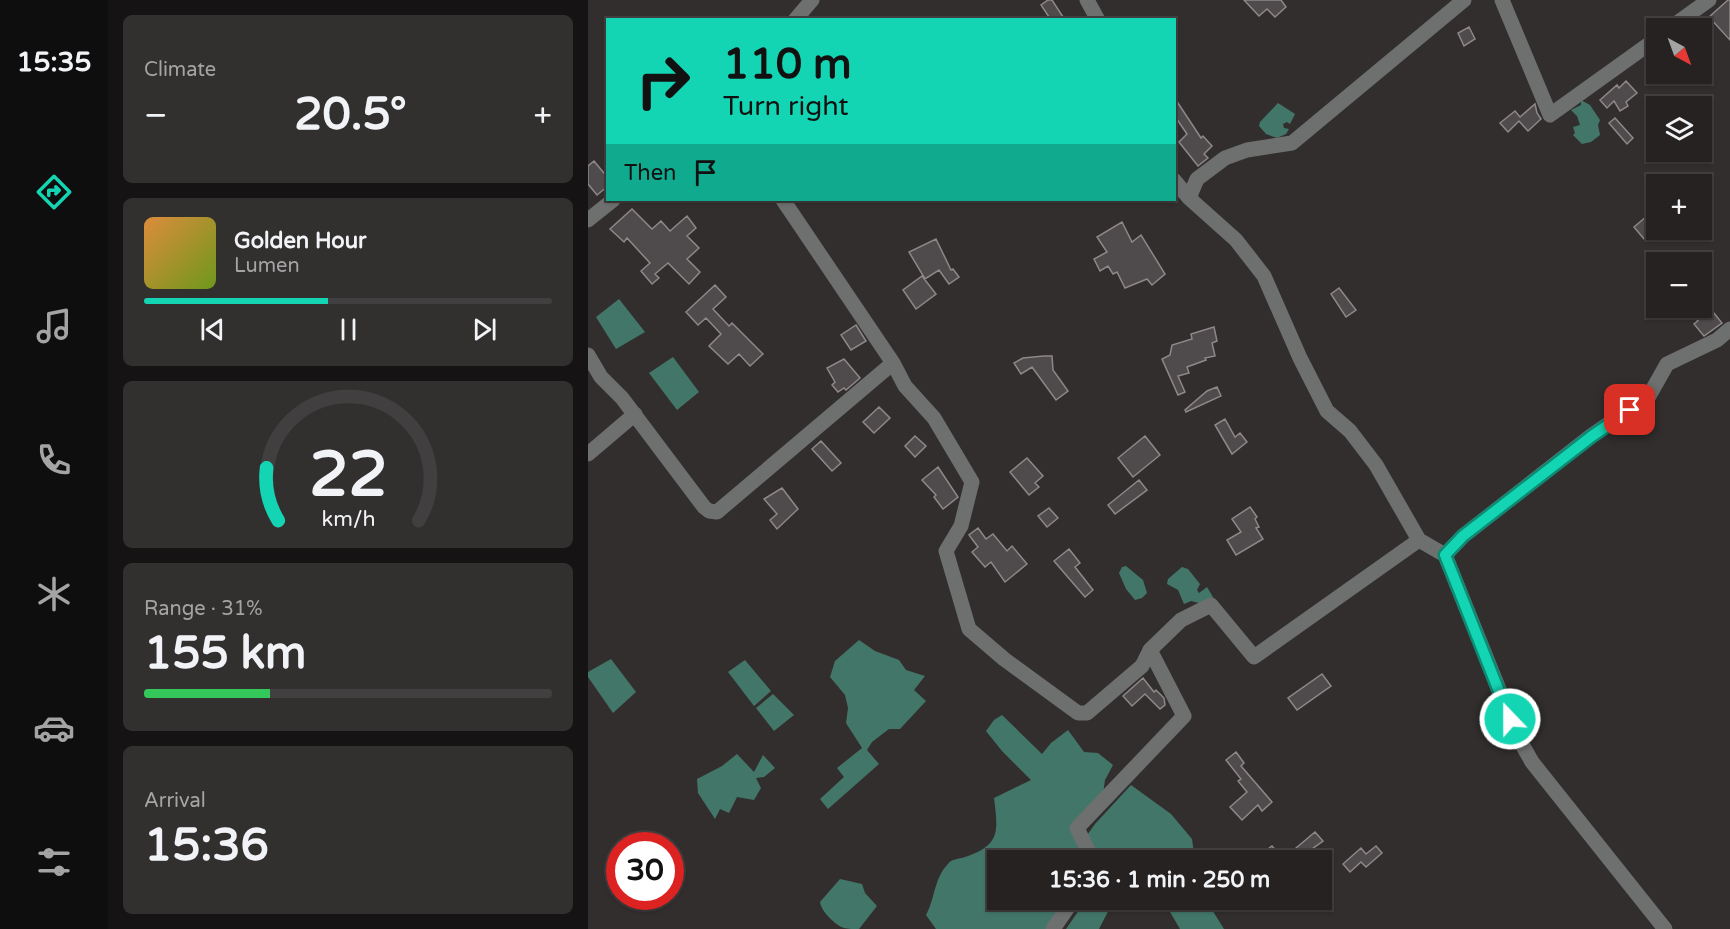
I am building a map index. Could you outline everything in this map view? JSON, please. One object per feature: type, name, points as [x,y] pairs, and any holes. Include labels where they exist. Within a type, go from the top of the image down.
[{"type":"street","points":[[797,18],[812,0]]},
{"type":"street","points":[[1087,0],[1097,18]]},
{"type":"street","points":[[1189,198],[1197,179],[1225,158],[1247,150],[1292,143],[1464,0]]},
{"type":"street","points":[[1502,0],[1550,115],[1646,46]]},
{"type":"street","points":[[1684,18],[1709,0]]},
{"type":"street","points":[[1176,182],[1189,198],[1236,240],[1264,276],[1300,358],[1327,411],[1350,431],[1376,465],[1419,540],[1445,555],[1519,739],[1532,762],[1665,929]]},
{"type":"street","points":[[588,220],[612,201]]},
{"type":"street","points":[[784,201],[894,363],[905,386],[934,418],[972,482],[961,526],[946,550],[969,629],[1004,659],[1078,713],[1087,713],[1142,666],[1150,650],[1181,620],[1211,605],[1254,657],[1419,540]]},
{"type":"street","points":[[1445,555],[1463,536],[1592,436],[1649,396],[1667,364],[1717,340],[1730,329]]},
{"type":"street","points":[[588,355],[601,377],[635,414],[704,507],[709,511],[717,512],[894,363]]},
{"type":"street","points":[[588,454],[635,414]]},
{"type":"street","points":[[1088,850],[1077,828],[1184,716],[1150,650]]},
{"type":"street","points":[[1053,929],[1066,910]]},
{"type":"shaded area","points":[[1581,100],[1590,105],[1600,120],[1598,125],[1600,135],[1591,142],[1582,144],[1573,135],[1575,133],[1573,127],[1580,125],[1577,116],[1571,110],[1581,105]]},
{"type":"shaded area","points":[[1278,103],[1295,114],[1290,124],[1287,122],[1283,124],[1284,128],[1289,129],[1286,134],[1277,138],[1266,134],[1259,126]]},
{"type":"shaded area","points":[[619,299],[645,332],[616,349],[596,317]]},
{"type":"shaded area","points":[[673,357],[699,392],[677,410],[649,373]]},
{"type":"shaded area","points":[[1126,566],[1143,580],[1147,593],[1142,598],[1135,600],[1126,589],[1119,573],[1122,567]]},
{"type":"shaded area","points":[[1182,567],[1188,569],[1200,584],[1197,590],[1199,593],[1207,587],[1213,597],[1203,604],[1191,601],[1184,604],[1178,590],[1167,584],[1168,579]]},
{"type":"shaded area","points":[[859,640],[875,651],[899,660],[906,670],[925,676],[914,690],[926,701],[900,729],[889,729],[872,742],[867,750],[879,764],[828,809],[820,799],[844,777],[837,768],[862,748],[846,723],[848,708],[845,695],[830,677],[835,661]]},
{"type":"shaded area","points":[[611,659],[636,692],[613,713],[588,677],[588,672]]},
{"type":"shaded area","points":[[745,660],[771,691],[754,706],[728,672]]},
{"type":"shaded area","points":[[773,694],[794,715],[774,731],[756,708]]},
{"type":"shaded area","points":[[1002,715],[1042,754],[1051,743],[1068,730],[1084,752],[1098,753],[1113,765],[1105,780],[1102,801],[1075,832],[1082,850],[987,850],[987,910],[1068,910],[1054,929],[936,929],[926,915],[937,882],[951,861],[977,852],[991,842],[996,828],[994,798],[1031,780],[986,731],[994,720]]},
{"type":"shaded area","points":[[737,754],[754,772],[763,755],[775,768],[764,777],[756,778],[761,788],[754,800],[737,797],[729,813],[720,809],[715,819],[698,793],[697,779],[722,766]]},
{"type":"shaded area","points":[[1131,785],[1171,814],[1192,839],[1194,850],[1091,850],[1085,838]]},
{"type":"shaded area","points":[[840,879],[862,884],[865,893],[877,906],[859,929],[847,929],[840,926],[821,906],[820,902]]},
{"type":"shaded area","points":[[1079,910],[1109,910],[1099,929],[1066,929]]},
{"type":"shaded area","points":[[1169,910],[1212,910],[1224,929],[1180,929]]},
{"type":"building","points":[[1052,0],[1064,18],[1050,18],[1041,5]]},
{"type":"building","points":[[1244,0],[1281,0],[1286,7],[1275,17],[1267,9],[1259,16]]},
{"type":"building","points":[[1730,0],[1730,40],[1712,18],[1709,17]]},
{"type":"building","points":[[1469,27],[1475,39],[1464,46],[1458,33]]},
{"type":"building","points":[[1626,81],[1637,93],[1626,102],[1628,106],[1620,111],[1614,101],[1607,108],[1600,100],[1617,85],[1619,88]]},
{"type":"building","points":[[1176,100],[1201,138],[1203,136],[1212,146],[1204,154],[1208,158],[1198,166],[1179,142],[1187,134],[1176,118]]},
{"type":"building","points":[[1535,104],[1541,119],[1528,131],[1519,121],[1508,132],[1500,123],[1515,111],[1520,117]]},
{"type":"building","points":[[1615,118],[1633,138],[1627,144],[1609,123]]},
{"type":"building","points":[[594,161],[606,176],[606,188],[597,195],[588,184],[588,166]]},
{"type":"building","points":[[632,209],[652,229],[661,221],[670,231],[687,216],[696,228],[687,236],[699,248],[687,259],[700,272],[689,284],[668,263],[655,274],[659,278],[652,284],[641,271],[650,263],[627,238],[624,242],[610,229]]},
{"type":"building","points":[[1646,217],[1646,237],[1644,239],[1634,227]]},
{"type":"building","points":[[1122,222],[1132,242],[1141,235],[1165,274],[1152,285],[1147,279],[1125,288],[1117,272],[1113,274],[1108,266],[1100,271],[1094,259],[1107,252],[1097,237]]},
{"type":"building","points":[[936,239],[951,270],[953,269],[959,277],[949,284],[939,270],[925,279],[909,252]]},
{"type":"building","points":[[922,276],[936,294],[916,309],[903,290]]},
{"type":"building","points":[[715,285],[726,297],[713,309],[729,326],[732,323],[763,354],[750,366],[739,354],[728,364],[709,346],[721,334],[706,318],[698,325],[686,312]]},
{"type":"building","points":[[1339,288],[1356,310],[1346,317],[1331,294]]},
{"type":"building","points":[[1712,311],[1722,323],[1704,336],[1694,324],[1698,321],[1695,318],[1712,318]]},
{"type":"building","points":[[856,325],[866,341],[851,350],[841,335]]},
{"type":"building","points":[[1214,327],[1217,341],[1212,343],[1215,356],[1187,367],[1189,373],[1178,376],[1185,392],[1178,395],[1162,359],[1170,355],[1172,345],[1192,339],[1191,334]]},
{"type":"building","points":[[1052,356],[1053,370],[1068,391],[1056,400],[1032,367],[1021,374],[1014,363],[1023,358]]},
{"type":"building","points":[[844,359],[860,378],[846,390],[844,388],[838,392],[832,385],[835,382],[827,368]]},
{"type":"building","points":[[1217,387],[1221,396],[1186,412],[1185,410],[1207,391]]},
{"type":"building","points":[[879,407],[890,418],[874,433],[863,422]]},
{"type":"building","points":[[1225,419],[1235,437],[1240,433],[1247,442],[1232,454],[1215,425]]},
{"type":"building","points":[[915,436],[926,446],[915,457],[905,446]]},
{"type":"building","points":[[1145,436],[1160,455],[1133,477],[1118,458]]},
{"type":"building","points":[[821,441],[841,463],[832,471],[812,449]]},
{"type":"building","points":[[1027,458],[1043,476],[1035,483],[1039,487],[1029,495],[1010,472]]},
{"type":"building","points":[[938,467],[958,497],[943,509],[934,497],[936,495],[922,480]]},
{"type":"building","points":[[1139,480],[1147,490],[1115,514],[1108,505]]},
{"type":"building","points":[[782,488],[798,509],[777,529],[770,520],[777,514],[764,499]]},
{"type":"building","points":[[1250,507],[1257,517],[1255,519],[1259,527],[1256,528],[1263,539],[1236,555],[1227,540],[1241,532],[1232,519]]},
{"type":"building","points":[[1049,508],[1058,518],[1047,527],[1038,516]]},
{"type":"building","points":[[978,528],[986,539],[993,534],[1007,551],[1012,546],[1027,564],[1005,582],[991,562],[985,567],[972,552],[978,547],[969,535]]},
{"type":"building","points":[[1069,549],[1080,563],[1075,567],[1093,590],[1085,597],[1054,561]]},
{"type":"building","points":[[1322,674],[1331,686],[1297,710],[1288,698]]},
{"type":"building","points":[[1143,678],[1154,692],[1156,690],[1164,698],[1165,705],[1160,709],[1145,694],[1132,706],[1123,696]]},
{"type":"building","points":[[1236,752],[1244,763],[1241,766],[1272,802],[1262,811],[1258,805],[1242,820],[1230,807],[1247,792],[1238,781],[1241,779],[1226,760]]},
{"type":"building","points":[[1315,832],[1323,841],[1310,850],[1294,850]]},
{"type":"building","points":[[1376,846],[1382,853],[1366,867],[1361,862],[1350,872],[1343,864],[1361,848],[1366,854]]},
{"type":"route","points":[[1510,719],[1445,555],[1463,536],[1592,436],[1630,410]]}]
